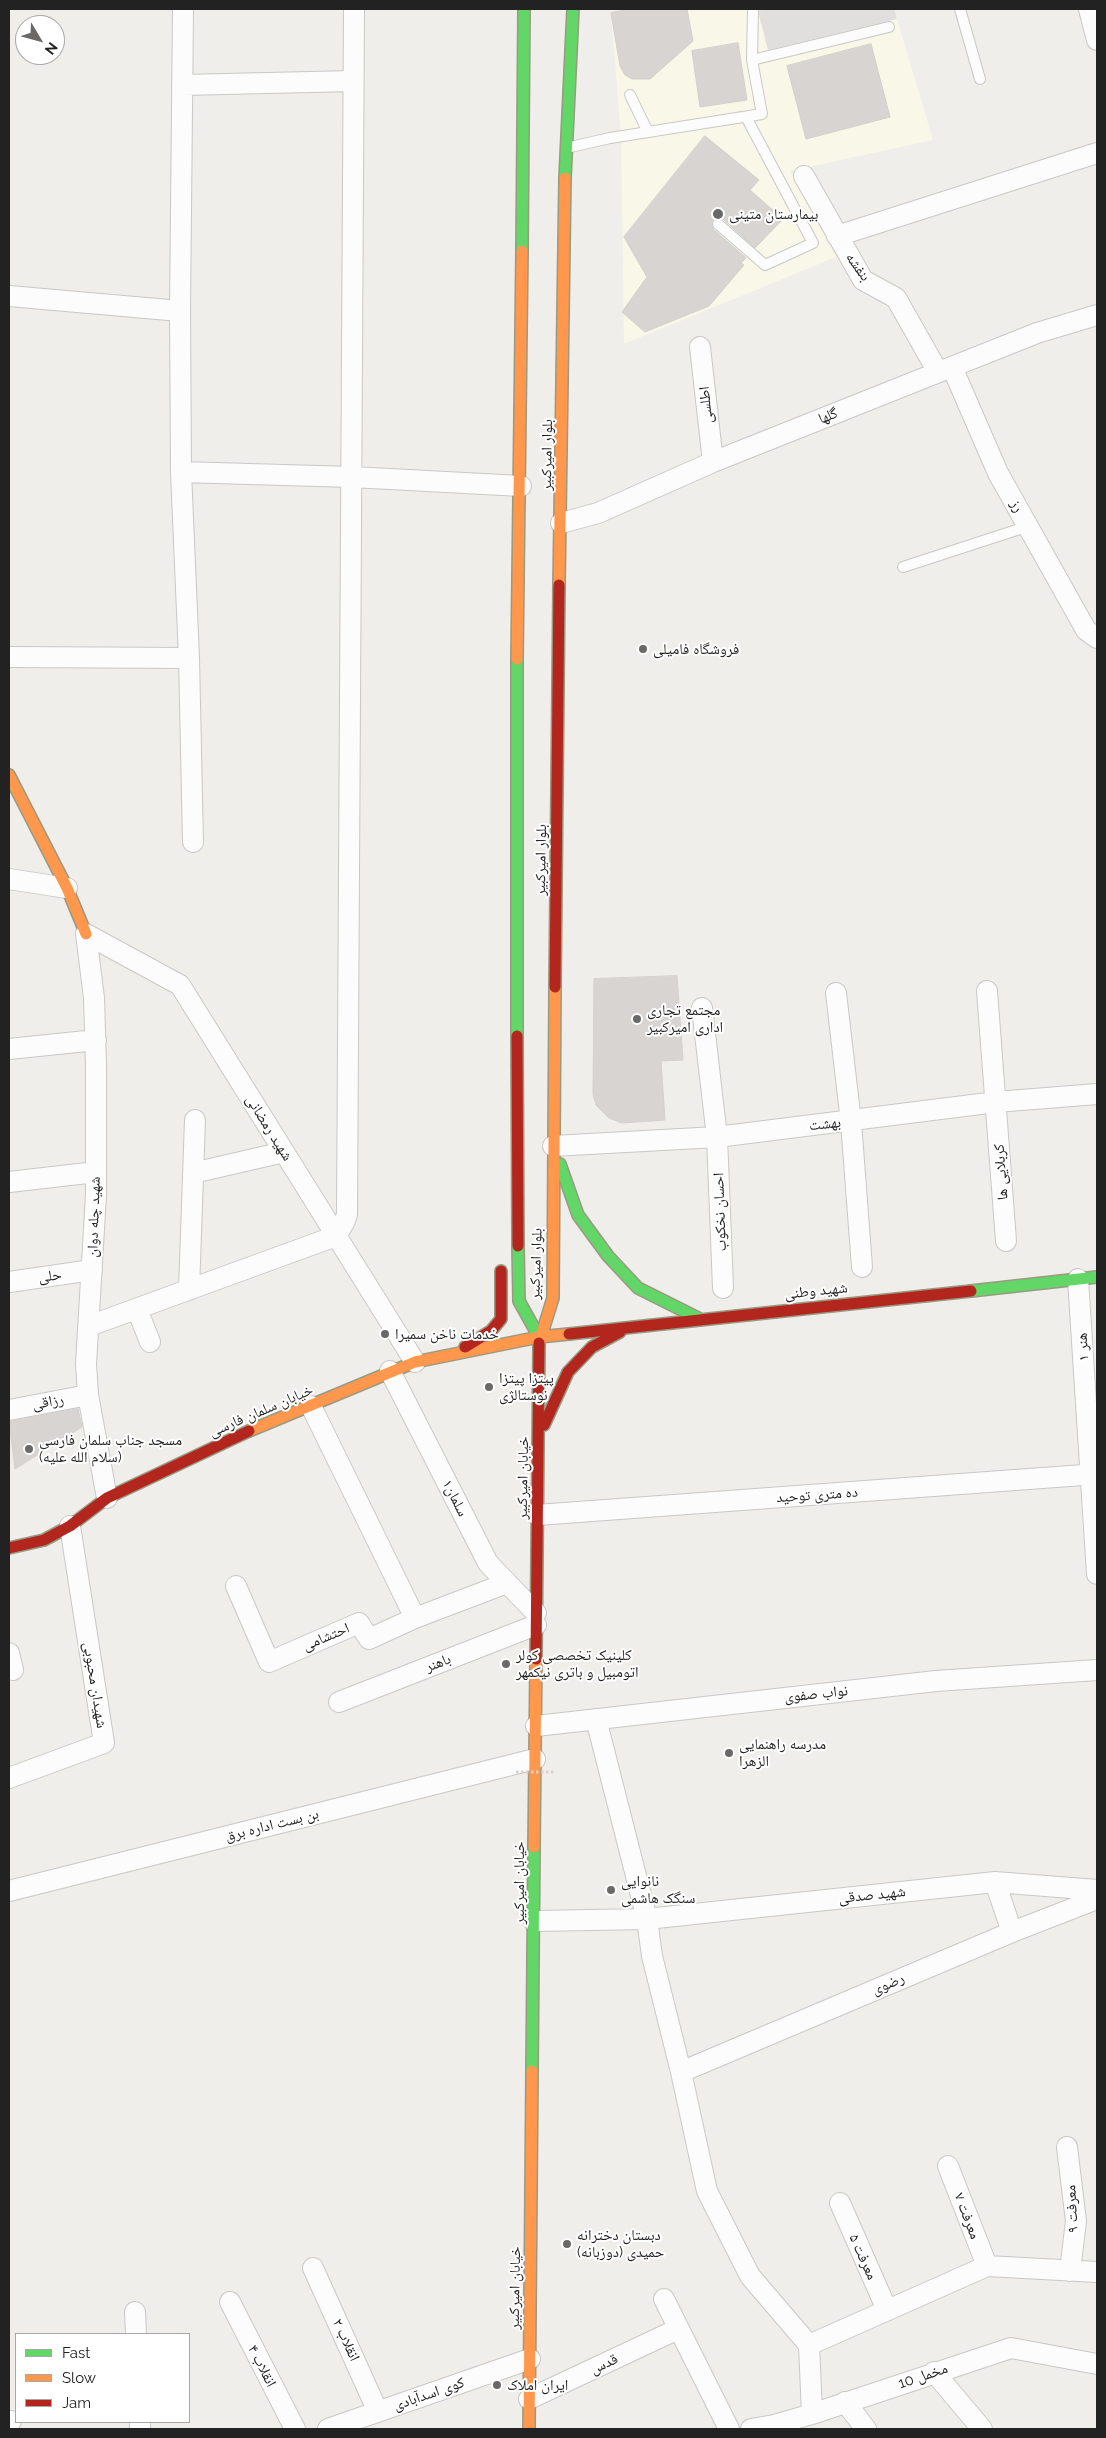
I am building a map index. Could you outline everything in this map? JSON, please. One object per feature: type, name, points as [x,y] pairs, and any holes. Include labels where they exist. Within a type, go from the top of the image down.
[{"type":"main road","name":"بلوار امیرکبیر","points":[[524,9],[522,486],[516,725],[517,1223],[518,1301],[539,1336]]},
{"type":"main road","name":"بلوار امیرکبیر","points":[[539,1336],[553,1298],[553,724],[561,523],[565,149],[573,9]]},
{"type":"main road","points":[[516,725],[533,724]]},
{"type":"main road","points":[[9,775],[67,888],[86,934]]},
{"type":"main road","points":[[553,1146],[578,1215],[608,1256],[638,1288],[698,1318]]},
{"type":"main road","points":[[505,1244],[517,1223]]},
{"type":"main road","points":[[454,1353],[491,1331],[501,1319],[501,1260]]},
{"type":"main road","name":"شهید وطنی","points":[[539,1336],[1088,1278]]},
{"type":"main road","points":[[538,1448],[547,1415],[568,1372],[592,1347],[630,1326]]},
{"type":"main road","name":"خیابان سلمان فارسی","points":[[9,1548],[44,1540],[70,1526],[107,1498],[235,1437],[390,1371],[415,1362],[539,1336]]},
{"type":"main road","name":"خیابان امیرکبیر","points":[[529,2429],[539,1336]]},
{"type":"street","points":[[183,9],[180,310],[181,472],[189,658],[193,842]]},
{"type":"street","points":[[89,1326],[336,1236],[346,1222],[354,9]]},
{"type":"street","points":[[1089,9],[1097,40]]},
{"type":"street","points":[[182,85],[353,81]]},
{"type":"street","points":[[837,236],[1097,152]]},
{"type":"street","name":"بنفشه","points":[[804,176],[863,280],[896,298],[945,370]]},
{"type":"street","points":[[9,296],[180,310]]},
{"type":"street","name":"گلها","points":[[561,523],[598,513],[713,462],[1037,333],[1097,315]]},
{"type":"street","name":"اطلسی","points":[[700,347],[713,462]]},
{"type":"street","name":"رز","points":[[945,370],[998,473],[1086,630],[1096,638]]},
{"type":"street","points":[[181,472],[352,477],[522,486]]},
{"type":"street","points":[[9,657],[189,658]]},
{"type":"street","points":[[9,879],[67,888]]},
{"type":"street","name":"شهید رمضانی","points":[[86,934],[180,985],[415,1362]]},
{"type":"street","name":"شهید چله دوان","points":[[86,934],[94,998],[96,1040],[96,1172],[86,1364],[88,1395],[107,1498]]},
{"type":"street","name":"کربلایی ها","points":[[987,991],[1006,1241]]},
{"type":"street","points":[[836,993],[851,1122],[862,1267]]},
{"type":"street","name":"احسان نخکوب","points":[[702,1008],[718,1137],[724,1288]]},
{"type":"street","points":[[9,1050],[96,1040]]},
{"type":"street","name":"بهشت","points":[[553,1146],[718,1137],[851,1122],[996,1102],[1097,1094]]},
{"type":"street","points":[[189,1290],[195,1120]]},
{"type":"street","points":[[193,1173],[284,1152]]},
{"type":"street","points":[[9,1182],[96,1172]]},
{"type":"street","name":"حلی","points":[[9,1282],[92,1270]]},
{"type":"street","name":"هنر ۱","points":[[1088,1278],[1097,1574]]},
{"type":"street","points":[[137,1309],[150,1342]]},
{"type":"street","name":"سلمان۱","points":[[390,1371],[488,1563],[536,1619]]},
{"type":"street","name":"رزاقی","points":[[9,1410],[88,1395]]},
{"type":"street","points":[[311,1406],[415,1618]]},
{"type":"street","name":"ده متری توحید","points":[[537,1515],[1094,1474]]},
{"type":"street","name":"شهیدان محبوبی","points":[[9,1778],[104,1743],[70,1526]]},
{"type":"street","name":"احتشامی","points":[[236,1586],[269,1662],[359,1623],[369,1639],[415,1618],[507,1583]]},
{"type":"street","name":"باهنر","points":[[339,1702],[536,1619]]},
{"type":"street","name":"نواب صفوی","points":[[536,1726],[936,1681],[1097,1670]]},
{"type":"street","points":[[596,1719],[647,1919],[652,1956],[681,2072],[707,2191],[750,2276],[809,2345],[812,2414]]},
{"type":"street","name":"بن بست اداره برق","points":[[9,1891],[535,1759]]},
{"type":"street","points":[[996,1882],[1012,1932]]},
{"type":"street","name":"شهید صدقی","points":[[534,1921],[647,1919],[996,1882],[1097,1890]]},
{"type":"street","name":"رضوی","points":[[681,2072],[1012,1932],[1097,1899]]},
{"type":"street","name":"معرفت ۹","points":[[1067,2147],[1076,2221],[1070,2270]]},
{"type":"street","name":"معرفت ۷","points":[[948,2166],[987,2266]]},
{"type":"street","name":"معرفت ۵","points":[[840,2203],[887,2310]]},
{"type":"street","points":[[809,2345],[987,2266],[1097,2272]]},
{"type":"street","name":"انقلاب ۲","points":[[313,2268],[378,2412]]},
{"type":"street","points":[[664,2299],[729,2429]]},
{"type":"street","name":"انقلاب ۴","points":[[230,2302],[295,2429]]},
{"type":"street","points":[[135,2312],[136,2333]]},
{"type":"street","name":"قدس","points":[[529,2399],[678,2328]]},
{"type":"street","name":"مخمل 10","points":[[751,2429],[775,2427],[934,2372],[1011,2348],[1097,2364]]},
{"type":"street","name":"کوی اسدآبادی","points":[[328,2429],[530,2359]]},
{"type":"street","points":[[934,2372],[982,2429]]},
{"type":"street","points":[[845,2402],[866,2429]]},
{"type":"lane","points":[[565,149],[648,132],[762,114],[752,60],[752,9]]},
{"type":"lane","points":[[960,9],[980,79]]},
{"type":"lane","points":[[752,60],[889,27]]},
{"type":"lane","points":[[630,95],[648,132]]},
{"type":"lane","points":[[718,224],[765,265],[813,243],[746,117]]},
{"type":"lane","points":[[903,568],[1029,526]]},
{"type":"path","points":[[516,1772],[555,1772]]},
{"type":"shaded area","name":"بیمارستان متینی","points":[[630,9],[894,9],[933,140],[790,171],[836,257],[624,344],[621,136],[611,13]]},
{"type":"shaded area","points":[[766,9],[894,9],[897,19],[768,50],[758,11]]},
{"type":"building","points":[[630,9],[687,9],[693,41],[650,79],[632,79],[625,75],[620,66],[611,13]]},
{"type":"building","points":[[738,43],[747,100],[700,107],[692,51]]},
{"type":"building","points":[[871,44],[890,117],[806,139],[787,66]]},
{"type":"building","points":[[705,136],[759,180],[750,190],[783,219],[755,248],[723,219],[719,217],[713,219],[711,223],[713,229],[746,258],[741,263],[744,265],[709,306],[645,332],[622,312],[647,277],[624,237]]},
{"type":"building","name":"مجتمع تجاری اداری امیرکبیر","points":[[677,976],[683,1060],[661,1061],[665,1120],[622,1123],[609,1118],[596,1105],[593,1094],[594,979]]},
{"type":"building","name":"مسجد جناب سلمان فارسی (سلام الله علیه)","points":[[78,1409],[82,1427],[15,1469],[9,1422]]},
{"type":"traffic: fast","points":[[522,251],[524,9]]},
{"type":"traffic: fast","points":[[565,178],[573,9]]},
{"type":"traffic: fast","points":[[517,659],[517,1036]]},
{"type":"traffic: fast","points":[[560,1164],[578,1215],[608,1256],[638,1288],[698,1318]]},
{"type":"traffic: fast","points":[[518,1246],[519,1301],[539,1337]]},
{"type":"traffic: fast","points":[[971,1291],[1097,1277]]},
{"type":"traffic: fast","points":[[532,2071],[534,1847]]},
{"type":"traffic: slow","points":[[559,585],[565,178]]},
{"type":"traffic: slow","points":[[517,659],[522,251]]},
{"type":"traffic: slow","points":[[9,775],[67,888],[86,934]]},
{"type":"traffic: slow","points":[[539,1343],[553,1298],[555,987]]},
{"type":"traffic: slow","points":[[249,1431],[415,1362],[539,1337],[569,1334]]},
{"type":"traffic: slow","points":[[534,1847],[536,1659]]},
{"type":"traffic: slow","points":[[529,2429],[532,2071]]},
{"type":"traffic: jam","points":[[555,987],[559,585]]},
{"type":"traffic: jam","points":[[517,1036],[518,1246]]},
{"type":"traffic: jam","points":[[465,1347],[491,1331],[501,1319],[501,1271]]},
{"type":"traffic: jam","points":[[569,1334],[971,1291]]},
{"type":"traffic: jam","points":[[544,1425],[568,1372],[592,1347],[620,1332]]},
{"type":"traffic: jam","points":[[536,1659],[539,1343]]},
{"type":"traffic: jam","points":[[9,1548],[44,1540],[70,1526],[107,1498],[249,1431]]},
{"type":"place","name":"بیمارستان متینی","points":[[718,214]]},
{"type":"place","name":"فروشگاه فامیلی","points":[[643,649]]},
{"type":"place","name":"مجتمع تجاری اداری امیرکبیر","points":[[637,1019]]},
{"type":"place","name":"خدمات ناخن سمیرا","points":[[385,1334]]},
{"type":"place","name":"پیتزا پیتزا نوستالژی","points":[[489,1387]]},
{"type":"place","name":"مسجد جناب سلمان فارسی (سلام الله علیه)","points":[[29,1449]]},
{"type":"place","name":"کلینیک تخصصی کولر اتومبیل و باتری نیکمهر","points":[[506,1664]]},
{"type":"place","name":"مدرسه راهنمایی الزهرا","points":[[729,1753]]},
{"type":"place","name":"نانوایی سنگک هاشمی","points":[[611,1890]]},
{"type":"place","name":"دبستان دخترانه حمیدی (دوزبانه)","points":[[567,2244]]},
{"type":"place","name":"ایران املاک","points":[[497,2385]]}]
